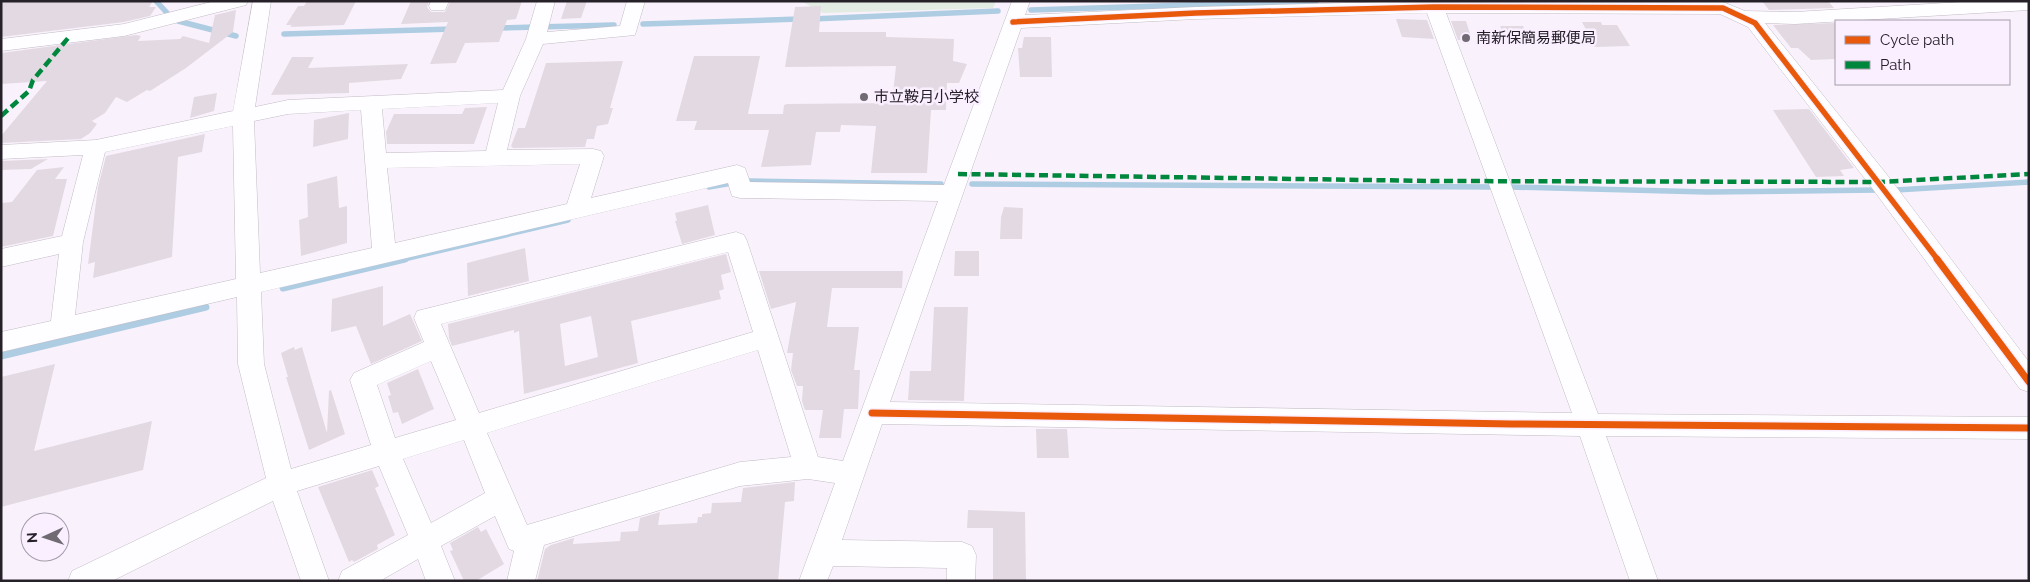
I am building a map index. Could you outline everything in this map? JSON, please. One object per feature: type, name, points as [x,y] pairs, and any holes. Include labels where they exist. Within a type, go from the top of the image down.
[{"type":"street","points":[[1,45],[124,30],[239,1]]},
{"type":"street","points":[[262,1],[243,116],[251,364],[281,484],[315,581]]},
{"type":"street","points":[[494,158],[510,96],[538,31],[546,1]]},
{"type":"street","points":[[538,31],[628,32],[636,1]]},
{"type":"street","points":[[813,581],[1017,12],[1432,4],[1722,8],[1742,9],[1795,18],[2029,4]]},
{"type":"street","points":[[1432,4],[1589,424],[1644,581]]},
{"type":"street","points":[[1742,9],[1880,182],[2029,382]]},
{"type":"street","points":[[1,152],[96,147],[288,107],[510,96]]},
{"type":"street","points":[[371,103],[384,254]]},
{"type":"street","points":[[62,327],[72,242],[96,147]]},
{"type":"street","points":[[376,161],[593,156],[576,210]]},
{"type":"street","points":[[1,342],[737,173],[740,190],[951,193]]},
{"type":"street","points":[[808,467],[736,241],[426,318],[519,540],[740,474],[808,467],[850,474]]},
{"type":"street","points":[[1,258],[72,242]]},
{"type":"street","points":[[82,581],[281,484],[766,338]]},
{"type":"street","points":[[438,347],[363,380],[387,452],[441,581]]},
{"type":"street","points":[[872,413],[1589,424],[2029,428]]},
{"type":"street","points":[[352,581],[501,498]]},
{"type":"street","points":[[518,578],[532,536]]},
{"type":"street","points":[[823,553],[962,554],[961,581]]},
{"type":"shaded area","points":[[801,1],[996,1],[993,8],[823,13]]},
{"type":"building","points":[[1,1],[153,1],[149,7],[156,7],[150,16],[124,22],[1,37]]},
{"type":"building","points":[[307,1],[356,1],[344,25],[290,27],[292,25],[286,25],[298,6],[304,6]]},
{"type":"building","points":[[411,1],[429,1],[427,7],[431,12],[445,12],[450,2],[522,1],[516,19],[507,20],[499,42],[465,43],[456,63],[430,64],[448,22],[401,24]]},
{"type":"building","points":[[567,1],[587,1],[581,18],[561,19]]},
{"type":"building","points":[[1762,1],[1828,1],[1834,8],[1769,10]]},
{"type":"building","points":[[821,6],[819,32],[886,32],[886,37],[954,39],[953,61],[967,64],[959,83],[947,83],[946,110],[931,110],[927,173],[871,173],[876,126],[841,125],[840,132],[816,132],[811,165],[761,167],[769,130],[694,130],[697,121],[676,121],[694,56],[760,56],[748,114],[783,114],[784,105],[787,104],[892,103],[896,66],[785,67],[795,7]]},
{"type":"building","points":[[236,10],[233,32],[186,68],[150,91],[147,90],[127,102],[116,97],[105,113],[92,121],[97,124],[90,133],[81,139],[1,143],[1,136],[47,81],[1,84],[1,53],[136,35],[141,36],[138,41],[180,39],[183,36],[209,43],[215,15]]},
{"type":"building","points":[[1396,19],[1427,20],[1434,39],[1402,37]]},
{"type":"building","points":[[1451,21],[1466,21],[1472,40],[1458,40]]},
{"type":"building","points":[[1582,22],[1601,22],[1602,25],[1617,25],[1630,46],[1595,47]]},
{"type":"building","points":[[1835,23],[1835,59],[1811,60],[1798,48],[1791,48],[1773,25]]},
{"type":"building","points":[[1500,26],[1523,26],[1532,44],[1508,44]]},
{"type":"building","points":[[1024,37],[1051,37],[1052,77],[1020,77],[1018,48],[1022,48]]},
{"type":"building","points":[[292,57],[314,57],[308,68],[408,64],[401,79],[349,83],[349,93],[271,95]]},
{"type":"building","points":[[623,61],[610,108],[613,108],[608,124],[597,126],[594,139],[587,139],[585,147],[513,148],[511,146],[518,128],[525,128],[546,63]]},
{"type":"building","points":[[217,93],[214,111],[190,118],[194,97]]},
{"type":"building","points":[[487,107],[474,144],[387,144],[386,132],[394,114],[462,114],[465,108]]},
{"type":"building","points":[[1809,109],[1854,168],[1840,170],[1844,176],[1816,177],[1773,110]]},
{"type":"building","points":[[349,113],[348,139],[313,147],[314,120]]},
{"type":"building","points":[[205,134],[202,152],[178,157],[172,257],[93,278],[95,262],[88,264],[98,187],[106,156]]},
{"type":"building","points":[[48,159],[31,169],[1,170],[1,161]]},
{"type":"building","points":[[64,167],[55,179],[67,179],[53,236],[1,247],[1,203],[12,202],[37,170]]},
{"type":"building","points":[[337,176],[339,208],[347,206],[347,243],[301,256],[299,220],[308,217],[307,184]]},
{"type":"building","points":[[708,205],[715,235],[682,244],[675,221],[677,221],[675,213]]},
{"type":"building","points":[[1004,207],[1023,208],[1022,239],[1000,239],[1001,217]]},
{"type":"building","points":[[525,248],[529,281],[468,296],[467,263]]},
{"type":"building","points":[[955,251],[979,251],[979,276],[954,276]]},
{"type":"building","points":[[726,254],[731,272],[721,275],[724,289],[719,291],[721,299],[631,321],[638,363],[524,394],[519,331],[514,333],[514,330],[452,346],[449,338],[448,324]],"holes":[[[591,316],[598,357],[565,366],[560,324]]]},
{"type":"building","points":[[759,271],[903,271],[902,288],[832,288],[827,327],[859,327],[854,370],[860,370],[858,409],[844,409],[841,438],[819,438],[823,410],[805,410],[802,401],[803,386],[797,386],[791,370],[793,353],[787,353],[796,302],[771,309]]},
{"type":"building","points":[[383,286],[383,326],[410,314],[422,341],[371,364],[356,326],[331,332],[332,299]]},
{"type":"building","points":[[934,307],[968,307],[964,401],[908,400],[910,371],[931,371]]},
{"type":"building","points":[[294,347],[295,350],[302,347],[327,433],[329,391],[331,390],[345,434],[309,450],[286,377],[288,377],[281,353]]},
{"type":"building","points":[[55,364],[34,451],[152,421],[143,470],[1,507],[1,377]]},
{"type":"building","points":[[418,369],[434,409],[402,424],[398,412],[393,413],[388,396],[391,395],[387,383]]},
{"type":"building","points":[[1036,429],[1067,429],[1069,458],[1037,458]]},
{"type":"building","points":[[372,470],[379,486],[375,488],[395,535],[377,545],[378,549],[354,562],[352,560],[349,562],[318,487]]},
{"type":"building","points":[[795,482],[794,501],[785,502],[778,581],[537,581],[545,549],[551,545],[574,538],[573,544],[620,541],[621,532],[638,531],[640,518],[660,512],[658,525],[697,523],[698,517],[702,517],[702,514],[711,513],[712,503],[741,502],[743,488]]},
{"type":"building","points":[[968,510],[1025,512],[1026,581],[993,581],[993,528],[967,528]]},
{"type":"building","points":[[478,527],[481,532],[486,529],[504,564],[476,581],[464,581],[450,551],[453,550],[450,543]]},
{"type":"waterway","points":[[156,1],[169,15]]},
{"type":"waterway","points":[[1031,10],[1316,1]]},
{"type":"waterway","points":[[1653,1],[1692,2]]},
{"type":"waterway","points":[[812,19],[998,11]]},
{"type":"waterway","points":[[643,24],[800,19]]},
{"type":"waterway","points":[[178,21],[236,36]]},
{"type":"waterway","points":[[498,28],[614,25]]},
{"type":"waterway","points":[[284,34],[453,29]]},
{"type":"waterway","points":[[748,181],[941,184]]},
{"type":"waterway","points":[[1896,190],[2029,182]]},
{"type":"waterway","points":[[709,187],[732,183]]},
{"type":"waterway","points":[[972,184],[1496,187]]},
{"type":"waterway","points":[[1511,187],[1707,192],[1879,190]]},
{"type":"waterway","points":[[400,260],[568,220]]},
{"type":"waterway","points":[[283,288],[405,259]]},
{"type":"waterway","points":[[1,356],[206,307]]},
{"type":"marked path","points":[[1,116],[29,91],[33,80],[69,37]]},
{"type":"marked path","points":[[958,174],[1434,181],[1880,182],[2029,174]]},
{"type":"cycle path","points":[[1013,22],[1196,13],[1434,7],[1723,8],[1755,23],[1880,182],[2029,382]]},
{"type":"cycle path","points":[[872,413],[1512,424],[2029,428]]},
{"type":"place","name":"南新保簡易郵便局","points":[[1466,38]]},
{"type":"place","name":"市立鞍月小学校","points":[[864,97]]}]
